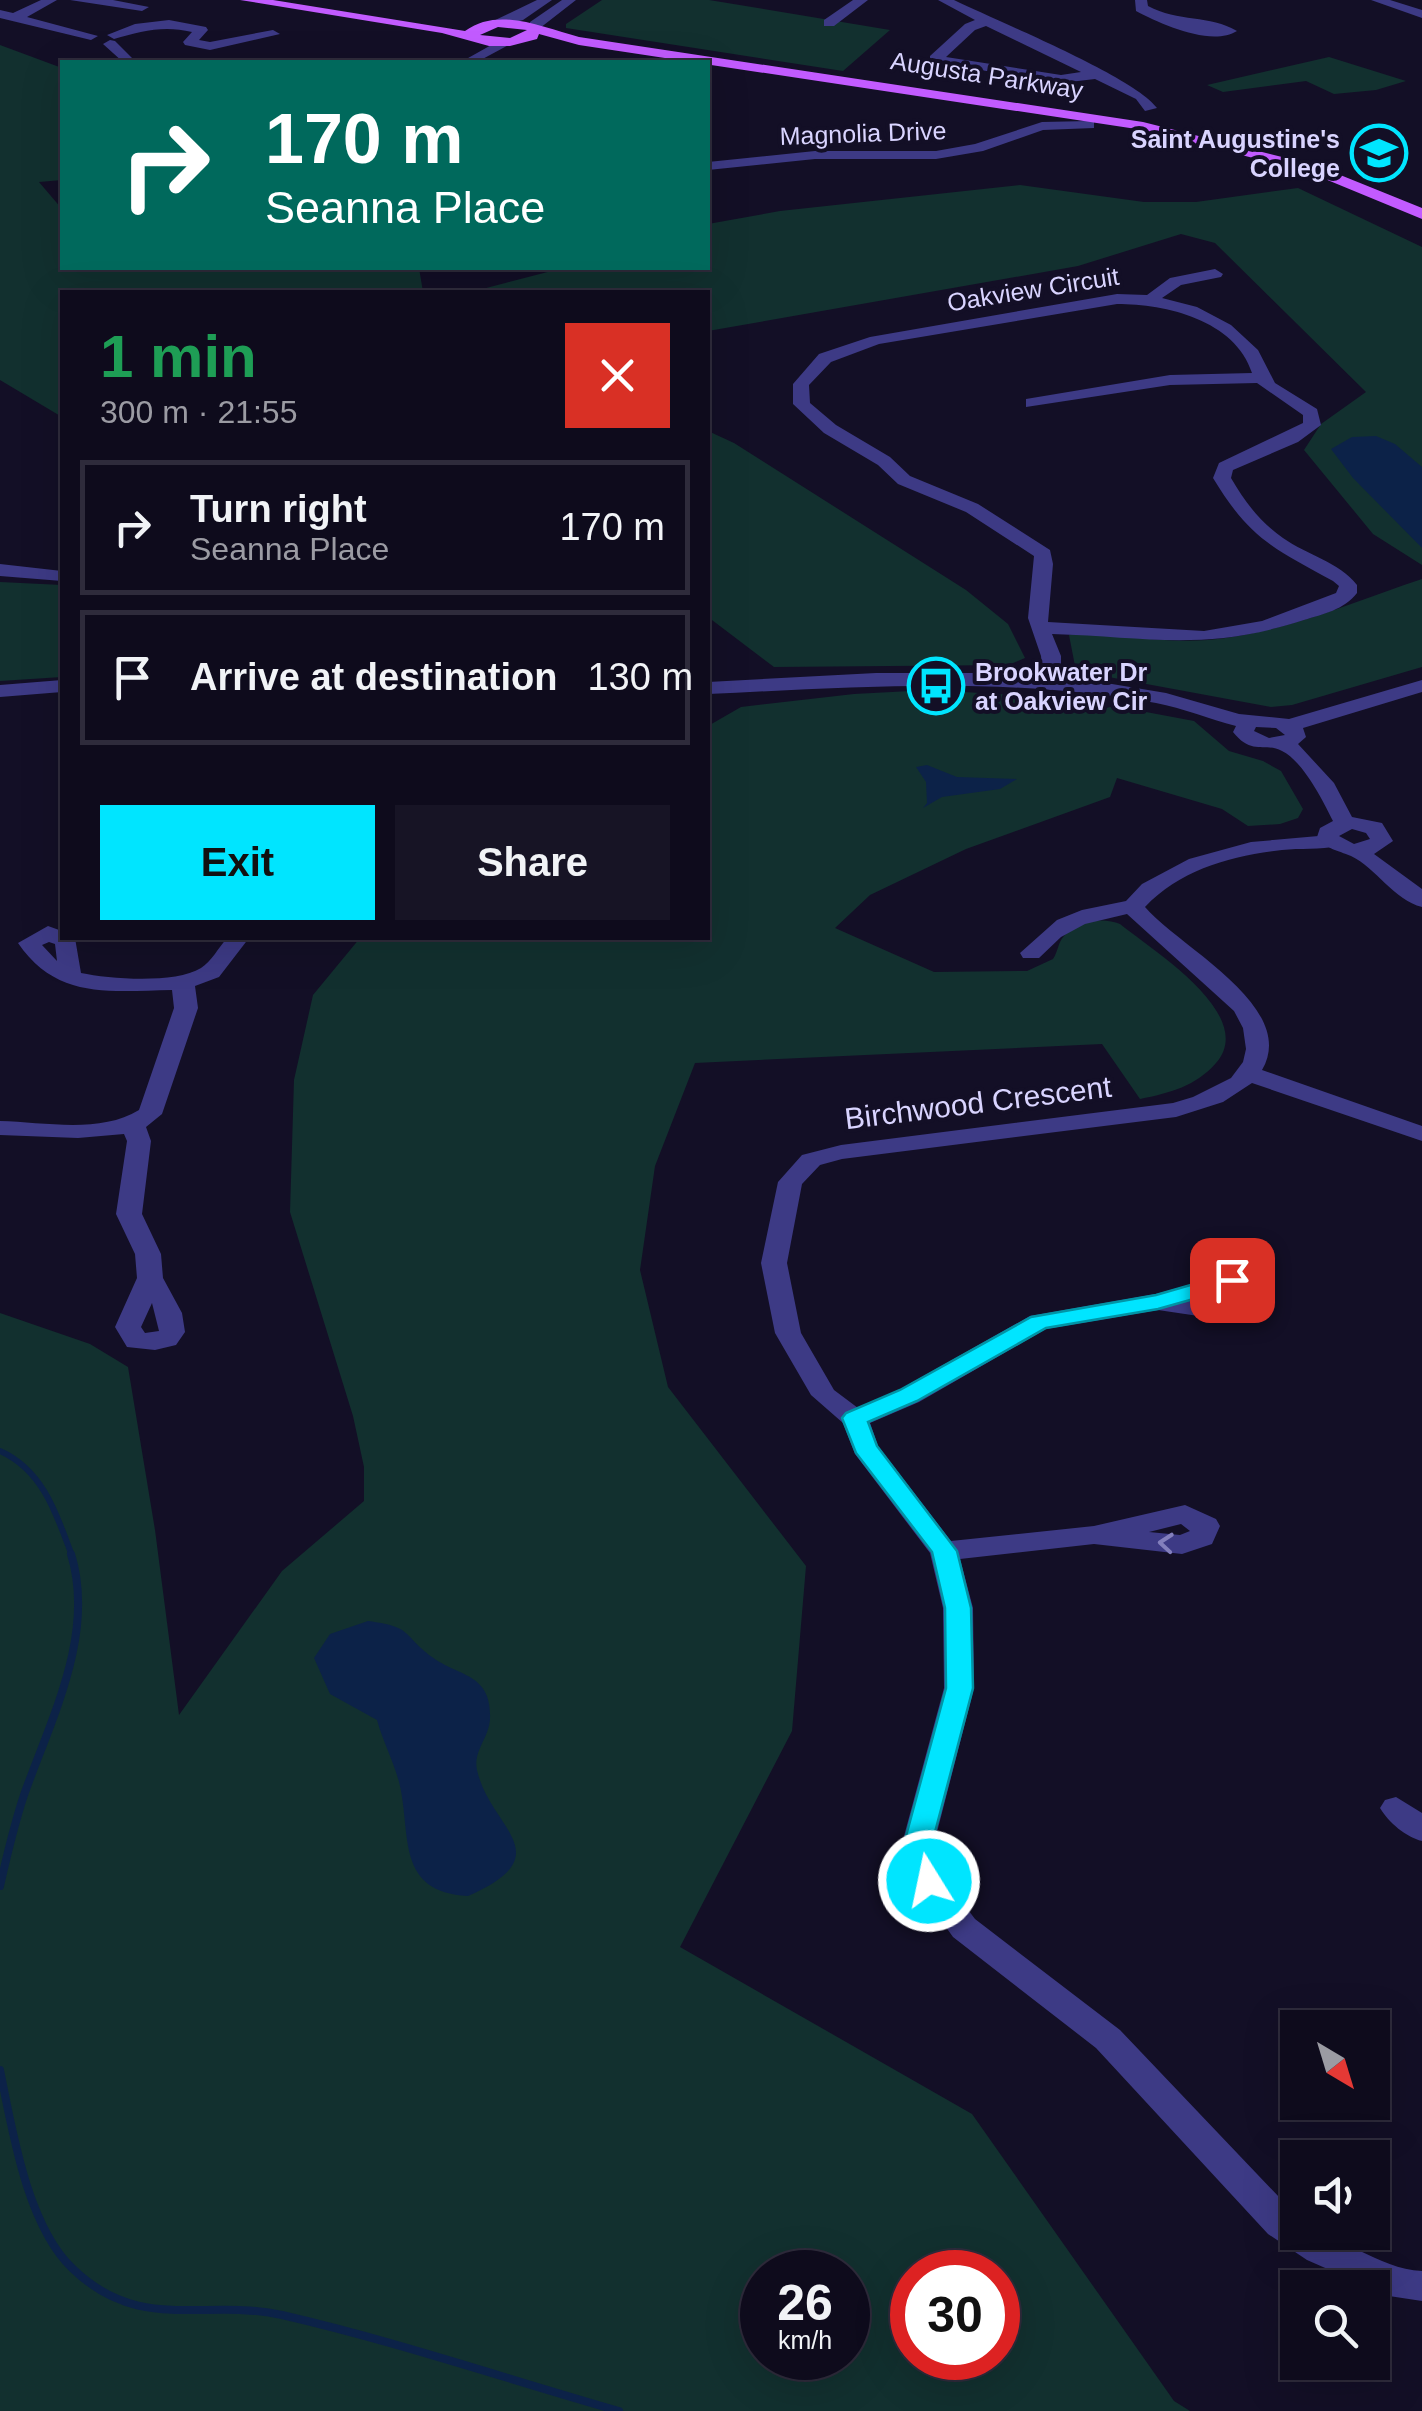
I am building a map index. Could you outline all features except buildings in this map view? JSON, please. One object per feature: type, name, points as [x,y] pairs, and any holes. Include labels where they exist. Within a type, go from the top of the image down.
[{"type":"main road","points":[[246,0],[442,29],[475,38],[656,60]]},
{"type":"main road","points":[[306,0],[449,22],[494,24]]},
{"type":"main road","points":[[475,38],[472,31],[494,24]]},
{"type":"main road","name":"Augusta Parkway","points":[[494,24],[705,60]]},
{"type":"main road","points":[[508,42],[527,39],[533,29]]},
{"type":"main road","name":"Augusta Parkway","points":[[710,61],[1171,130],[1304,164],[1358,183],[1422,214]]},
{"type":"main road","name":"Augusta Parkway","points":[[710,68],[1192,144],[1328,185],[1422,229]]},
{"type":"street","points":[[18,16],[51,0]]},
{"type":"street","points":[[76,0],[142,7]]},
{"type":"street","points":[[494,24],[518,17],[546,0]]},
{"type":"street","points":[[533,29],[570,0]]},
{"type":"street","points":[[828,23],[862,0]]},
{"type":"street","points":[[944,0],[1141,96],[1150,108]]},
{"type":"street","points":[[1141,0],[1142,8],[1151,15],[1189,25]]},
{"type":"street","points":[[1378,0],[1422,14]]},
{"type":"street","points":[[0,14],[91,36],[87,42],[157,25],[207,28],[190,40],[192,44],[210,46],[273,34]]},
{"type":"street","points":[[986,21],[970,27],[934,58],[1060,79],[1099,74]]},
{"type":"street","points":[[452,60],[467,50],[475,38]]},
{"type":"street","points":[[112,39],[128,60]]},
{"type":"street","points":[[472,60],[508,42]]},
{"type":"street","points":[[1012,114],[1020,121],[1017,135]]},
{"type":"street","name":"Magnolia Drive","points":[[710,166],[815,156],[936,155],[978,148],[1051,124],[1089,125]]},
{"type":"street","points":[[1154,299],[1156,293],[1176,281],[1215,274]]},
{"type":"street","name":"Oakview Circuit","points":[[1040,628],[1210,636],[1283,621],[1344,598],[1348,586],[1340,576],[1276,542],[1244,514],[1222,478],[1225,467],[1296,438],[1312,425],[1311,413],[1261,378],[1258,363],[1242,343],[1189,309],[1154,299],[1117,299],[876,340],[824,358],[801,384],[802,404],[830,430],[884,461],[904,480],[972,508],[1043,554],[1046,570],[1036,612],[1040,628],[1051,656],[1050,684]]},
{"type":"street","points":[[1032,403],[1170,380],[1261,378]]},
{"type":"street","points":[[0,570],[60,576]]},
{"type":"street","points":[[710,688],[922,678],[1050,684],[1161,698],[1248,723],[1243,732],[1252,740],[1268,744],[1422,686]]},
{"type":"street","points":[[0,690],[60,686]]},
{"type":"street","points":[[1288,734],[1327,787],[1344,838],[1422,900]]},
{"type":"street","points":[[1030,953],[1047,934],[1092,912],[1133,907],[1145,892],[1174,873],[1272,844],[1344,838]]},
{"type":"street","points":[[1133,907],[1154,932],[1234,996],[1251,1016],[1259,1034],[1257,1060],[1247,1073],[1422,1134]]},
{"type":"street","points":[[70,978],[183,983],[211,972],[236,940]]},
{"type":"street","points":[[0,1128],[118,1129],[150,1114],[186,1008],[183,983]]},
{"type":"street","name":"Birchwood Crescent","points":[[1247,1073],[1220,1095],[1176,1110],[842,1152],[812,1160],[790,1182],[774,1264],[788,1333],[824,1395],[854,1418],[865,1448],[944,1551],[958,1608],[960,1688],[920,1836],[929,1881],[941,1901],[964,1928],[1108,2039],[1280,2224],[1320,2250],[1402,2284],[1422,2286]]},
{"type":"street","points":[[133,1125],[139,1140],[130,1214],[148,1254],[150,1278]]},
{"type":"street","points":[[854,1418],[909,1396],[1039,1322],[1158,1302]]},
{"type":"street","points":[[944,1551],[1094,1535]]},
{"type":"street","points":[[1396,1808],[1422,1830]]},
{"type":"green space","points":[[602,0],[709,0],[890,30],[843,71],[566,28],[566,24]]},
{"type":"green space","points":[[0,45],[60,67],[60,180],[39,182],[60,207],[60,270],[419,270],[423,290],[60,290],[60,416],[0,380]]},
{"type":"green space","points":[[1329,57],[1406,81],[1376,90],[1334,94],[1306,81],[1223,92],[1207,85]]},
{"type":"green space","points":[[1020,185],[1144,202],[1196,202],[1298,188],[1422,247],[1422,565],[1373,534],[1304,450],[1321,424],[1366,392],[1215,243],[1181,234],[1078,266],[710,331],[710,290],[479,290],[555,270],[710,270],[710,224],[780,211]]},
{"type":"green space","points":[[710,432],[734,443],[966,590],[1008,624],[1025,658],[1008,665],[774,667],[710,619]]},
{"type":"green space","points":[[1422,579],[1422,667],[1292,705],[1271,707],[1076,671],[1069,635],[1079,632],[1176,641],[1235,637],[1316,616]]},
{"type":"green space","points":[[0,582],[60,585],[60,677],[0,681]]},
{"type":"green space","points":[[930,690],[1050,697],[1095,711],[1114,706],[1194,721],[1229,751],[1281,771],[1303,809],[1298,818],[1280,824],[1248,826],[1222,809],[1117,778],[1110,797],[966,849],[870,895],[835,928],[934,972],[1027,971],[1053,959],[1062,938],[1076,926],[1098,921],[1120,924],[1196,985],[1223,1025],[1225,1044],[1216,1063],[1191,1083],[1140,1099],[1102,1044],[695,1063],[655,1166],[640,1270],[668,1387],[806,1566],[792,1731],[680,1947],[972,2114],[1174,2401],[1190,2411],[0,2411],[0,1313],[90,1344],[128,1367],[155,1530],[179,1715],[282,1571],[364,1501],[364,1467],[353,1416],[290,1212],[294,1080],[313,995],[358,940],[710,940],[710,725],[741,707]]},
{"type":"water","points":[[1376,436],[1395,444],[1422,467],[1422,548],[1353,478],[1331,449],[1352,437]]},
{"type":"water","points":[[927,765],[957,777],[1017,779],[1000,789],[942,797],[923,808],[927,803],[926,782],[916,767]]},
{"type":"water","points":[[368,1621],[400,1629],[442,1664],[472,1678],[486,1693],[490,1719],[477,1757],[477,1770],[484,1791],[513,1839],[516,1853],[511,1867],[496,1881],[468,1896],[445,1892],[418,1873],[407,1842],[398,1778],[377,1720],[330,1694],[314,1658],[330,1634]]},
{"type":"waterway","points":[[0,1451],[15,1459],[38,1482],[72,1556]]},
{"type":"waterway","points":[[0,1886],[20,1806],[57,1708],[74,1646],[78,1615],[71,1554]]},
{"type":"waterway","points":[[0,2070],[24,2175],[43,2227],[56,2250],[97,2288],[122,2301],[148,2307],[282,2315],[409,2348],[619,2411]]},
{"type":"place","name":"Saint Augustine's College","points":[[1379,153]]},
{"type":"place","name":"Brookwater Dr at Oakview Cir","points":[[936,686]]},
{"type":"route","points":[[929,1881],[920,1836],[960,1688],[958,1608],[944,1551],[865,1448],[854,1418],[909,1396],[1039,1322],[1158,1302],[1232,1280]]}]
